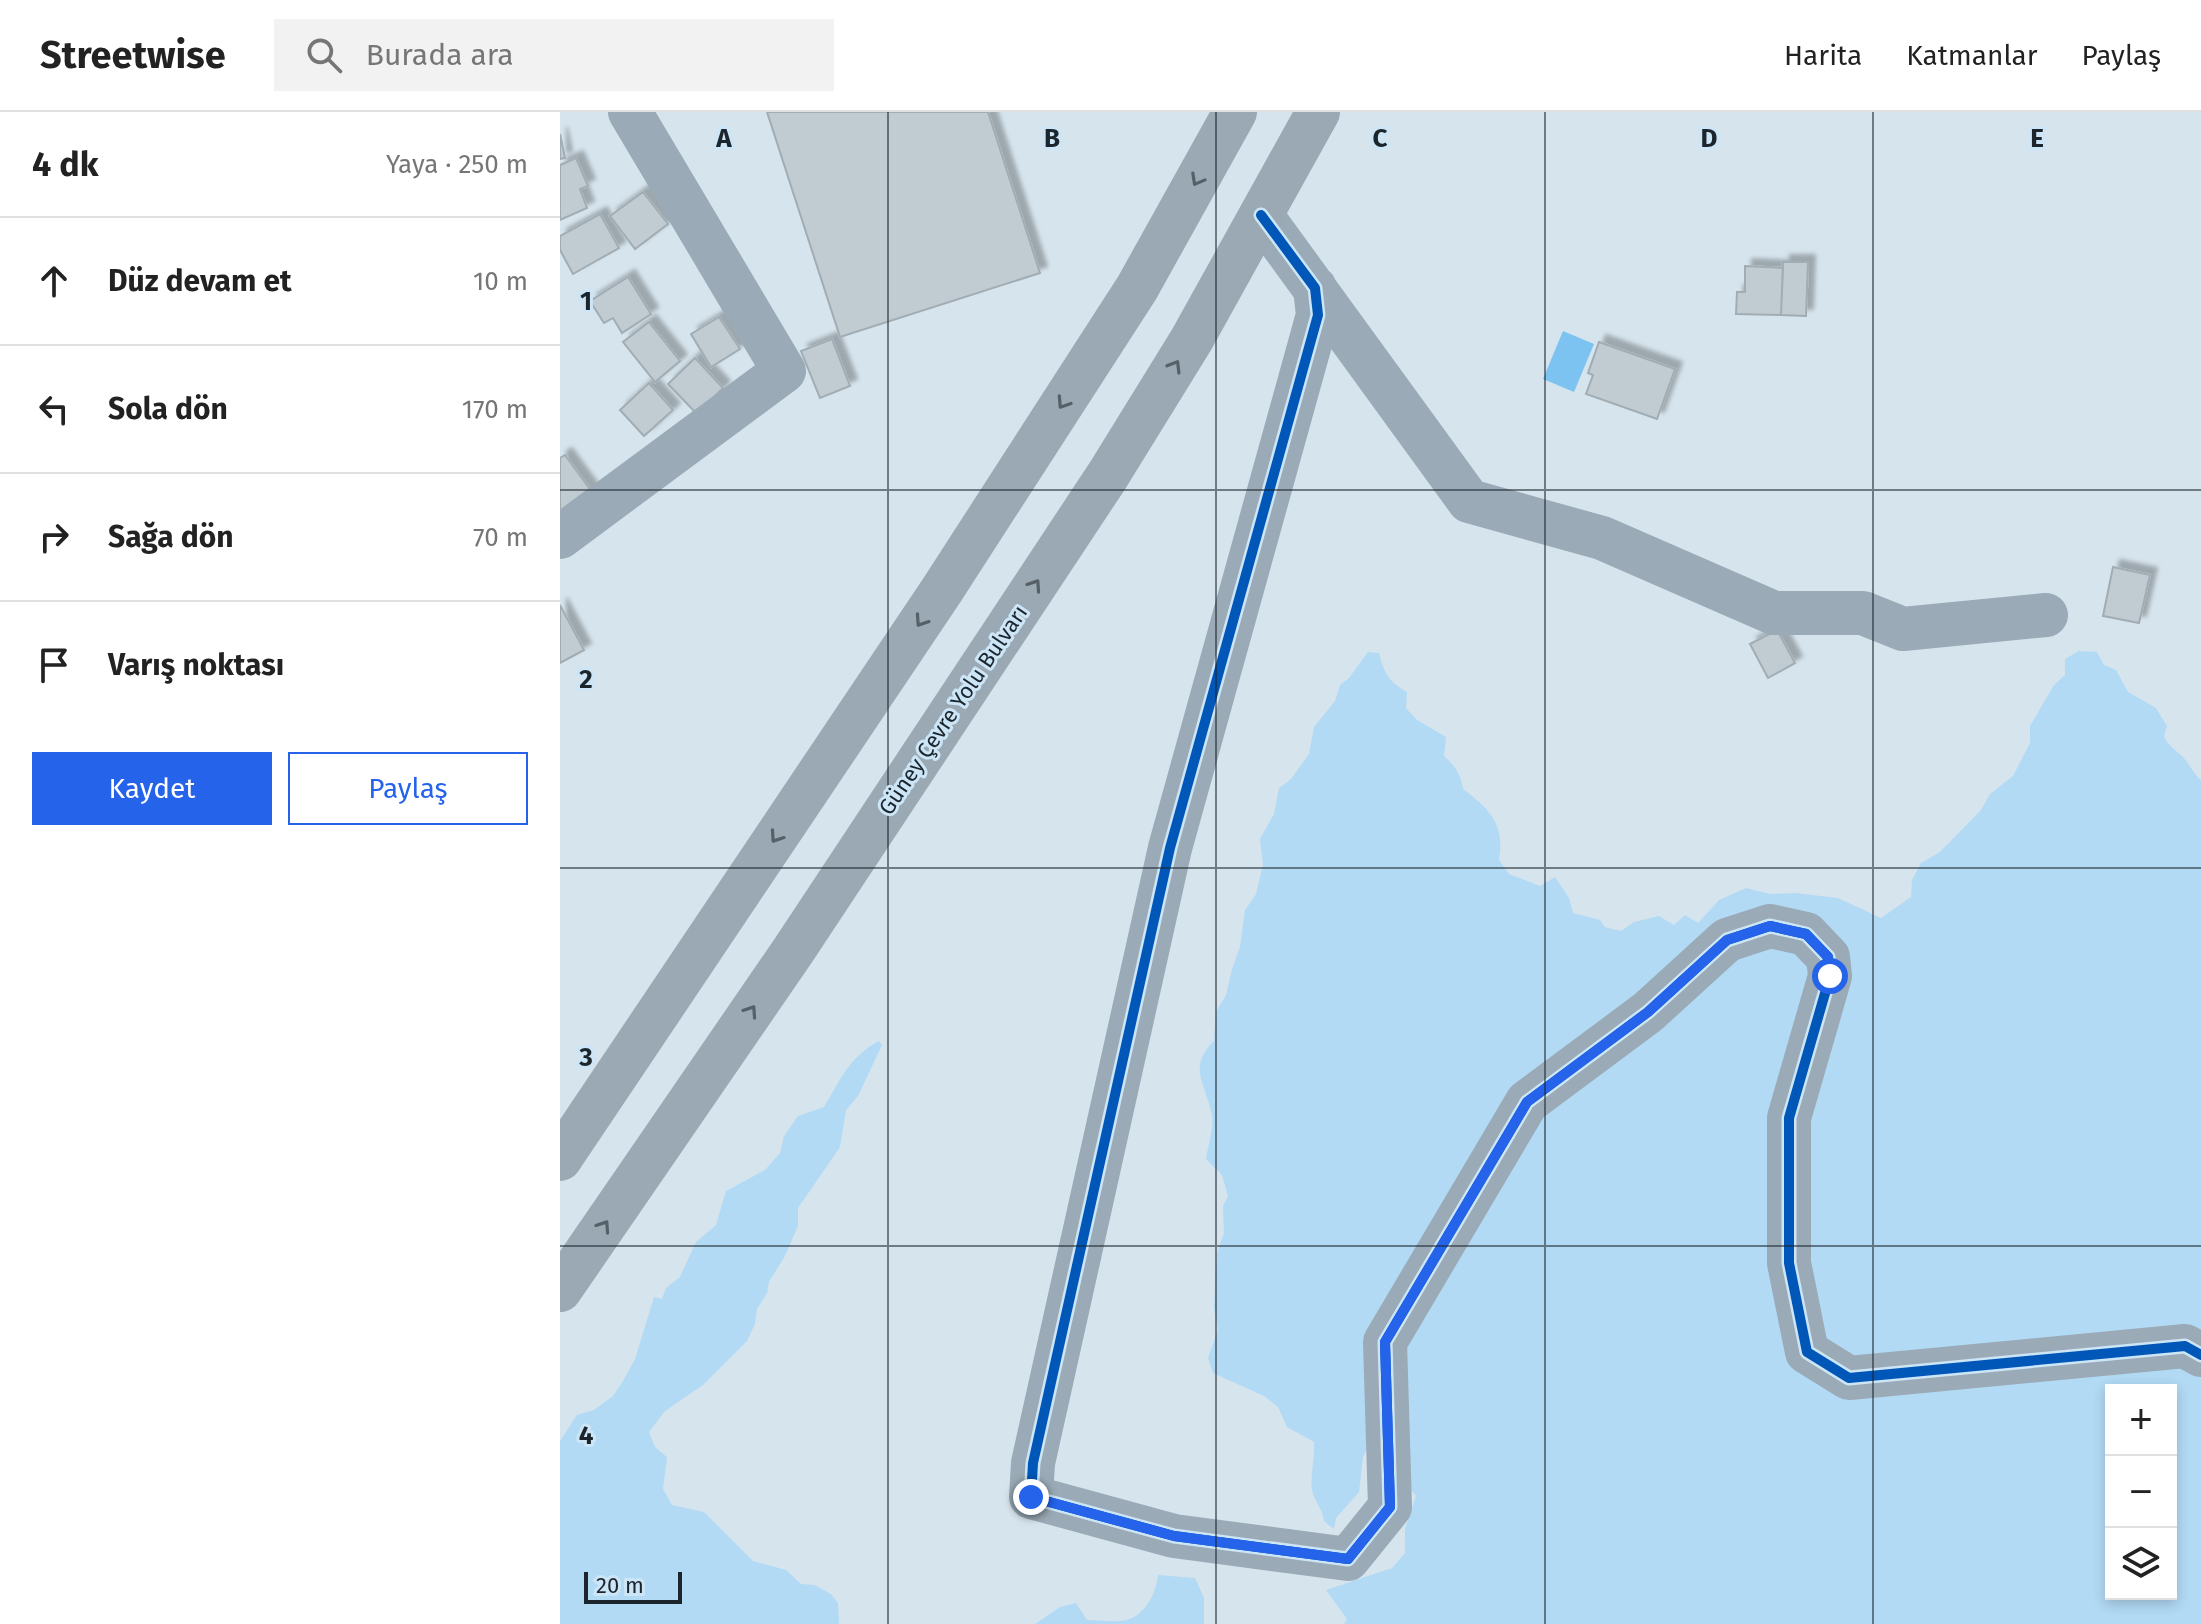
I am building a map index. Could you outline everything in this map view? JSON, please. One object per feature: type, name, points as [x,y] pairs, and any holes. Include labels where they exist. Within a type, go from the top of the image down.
[{"type":"highway","points":[[560,1159],[942,590],[1128,301],[1235,112]]},
{"type":"highway","name":"Güney Çevre Yolu Bulvarı","points":[[560,1290],[793,951],[1108,475],[1192,339],[1318,112]]},
{"type":"street","points":[[560,537],[784,371],[630,112]]},
{"type":"street","points":[[1261,215],[1469,501],[1602,538],[1774,613],[1863,613],[1903,629],[2046,615]]},
{"type":"street","points":[[1315,288],[1318,315],[1170,848],[1033,1463],[1031,1497],[1174,1536],[1348,1559],[1390,1507],[1385,1342],[1527,1102],[1648,1012],[1727,940],[1770,926],[1806,934],[1828,957],[1830,976],[1789,1118],[1789,1263],[1807,1352],[1849,1378],[2185,1346],[2201,1355]]},
{"type":"shaded area","points":[[1563,331],[1594,344],[1574,392],[1543,379]]},
{"type":"shaded area","points":[[2079,651],[2097,652],[2104,665],[2116,670],[2128,692],[2156,708],[2167,726],[2166,740],[2201,780],[2201,1624],[1344,1624],[1347,1619],[1326,1590],[1392,1568],[1405,1553],[1405,1529],[1416,1496],[1371,1440],[1363,1457],[1359,1492],[1336,1518],[1334,1529],[1324,1521],[1312,1490],[1314,1442],[1287,1427],[1278,1407],[1264,1396],[1213,1373],[1208,1358],[1218,1330],[1214,1307],[1217,1253],[1224,1233],[1223,1206],[1228,1196],[1222,1175],[1206,1159],[1212,1121],[1200,1068],[1201,1060],[1214,1041],[1216,1012],[1226,995],[1240,947],[1245,910],[1256,894],[1263,865],[1260,839],[1274,814],[1279,788],[1291,779],[1309,754],[1314,727],[1335,701],[1340,685],[1368,652],[1379,653],[1388,676],[1407,692],[1406,708],[1417,720],[1446,737],[1444,756],[1457,771],[1463,789],[1493,819],[1500,837],[1499,860],[1509,874],[1540,886],[1555,877],[1569,898],[1573,913],[1600,920],[1605,927],[1621,931],[1634,922],[1659,916],[1674,925],[1685,915],[1698,923],[1719,900],[1746,888],[1770,894],[1795,893],[1838,898],[1881,918],[1911,897],[1912,880],[1921,863],[1940,852],[1981,810],[1990,794],[2013,776],[2030,743],[2030,726],[2054,685],[2065,675],[2065,659]]},
{"type":"shaded area","points":[[879,1041],[882,1045],[858,1096],[846,1110],[840,1147],[798,1208],[798,1226],[757,1309],[755,1324],[747,1341],[703,1385],[665,1411],[649,1432],[655,1447],[667,1457],[663,1489],[672,1505],[704,1512],[753,1561],[786,1570],[801,1584],[815,1585],[831,1594],[838,1603],[839,1624],[560,1624],[560,1441],[577,1415],[594,1410],[613,1396],[623,1381],[635,1359],[654,1297],[662,1299],[666,1288],[680,1277],[696,1242],[716,1225],[726,1191],[765,1170],[780,1153],[784,1136],[798,1116],[824,1107],[853,1062]]},
{"type":"shaded area","points":[[1158,1575],[1195,1578],[1204,1598],[1204,1624],[1035,1624],[1060,1607],[1076,1603],[1087,1620],[1128,1620],[1147,1605]]},
{"type":"building","points":[[767,112],[988,112],[1040,273],[840,337]]},
{"type":"building","points":[[560,134],[565,158],[560,159]]},
{"type":"building","points":[[576,158],[588,186],[580,189],[587,208],[560,220],[560,165]]},
{"type":"building","points":[[643,192],[668,224],[635,249],[610,216]]},
{"type":"building","points":[[600,214],[619,248],[573,274],[560,250],[560,236]]},
{"type":"building","points":[[1783,262],[1808,262],[1806,316],[1781,315]]},
{"type":"building","points":[[1745,266],[1783,268],[1781,315],[1736,314],[1737,292],[1745,292]]},
{"type":"building","points":[[628,277],[651,314],[622,333],[613,318],[604,323],[590,301]]},
{"type":"building","points":[[719,317],[740,349],[711,367],[691,334]]},
{"type":"building","points":[[649,322],[680,361],[655,382],[623,342]]},
{"type":"building","points":[[832,339],[850,386],[820,398],[801,351]]},
{"type":"building","points":[[1599,342],[1675,369],[1657,419],[1586,394],[1593,375],[1588,373]]},
{"type":"building","points":[[695,358],[723,388],[697,414],[668,384]]},
{"type":"building","points":[[649,383],[673,410],[644,436],[620,410]]},
{"type":"building","points":[[565,455],[592,492],[560,514],[560,458]]},
{"type":"building","points":[[2113,567],[2150,575],[2139,623],[2103,616]]},
{"type":"building","points":[[560,605],[584,650],[560,663]]},
{"type":"building","points":[[1777,630],[1795,663],[1768,678],[1750,644]]},
{"type":"cycle path","points":[[1261,215],[1315,288],[1318,315],[1170,848],[1033,1463],[1031,1497],[1174,1536],[1348,1559],[1390,1507],[1385,1342],[1527,1102],[1648,1012],[1727,940],[1770,926],[1806,934],[1828,957],[1830,976],[1789,1118],[1789,1263],[1807,1352],[1849,1378],[2185,1346],[2201,1355]]},
{"type":"route","points":[[1031,1497],[1174,1536],[1348,1559],[1390,1507],[1385,1342],[1527,1102],[1648,1012],[1727,940],[1770,926],[1806,934],[1828,957],[1830,976]]}]
